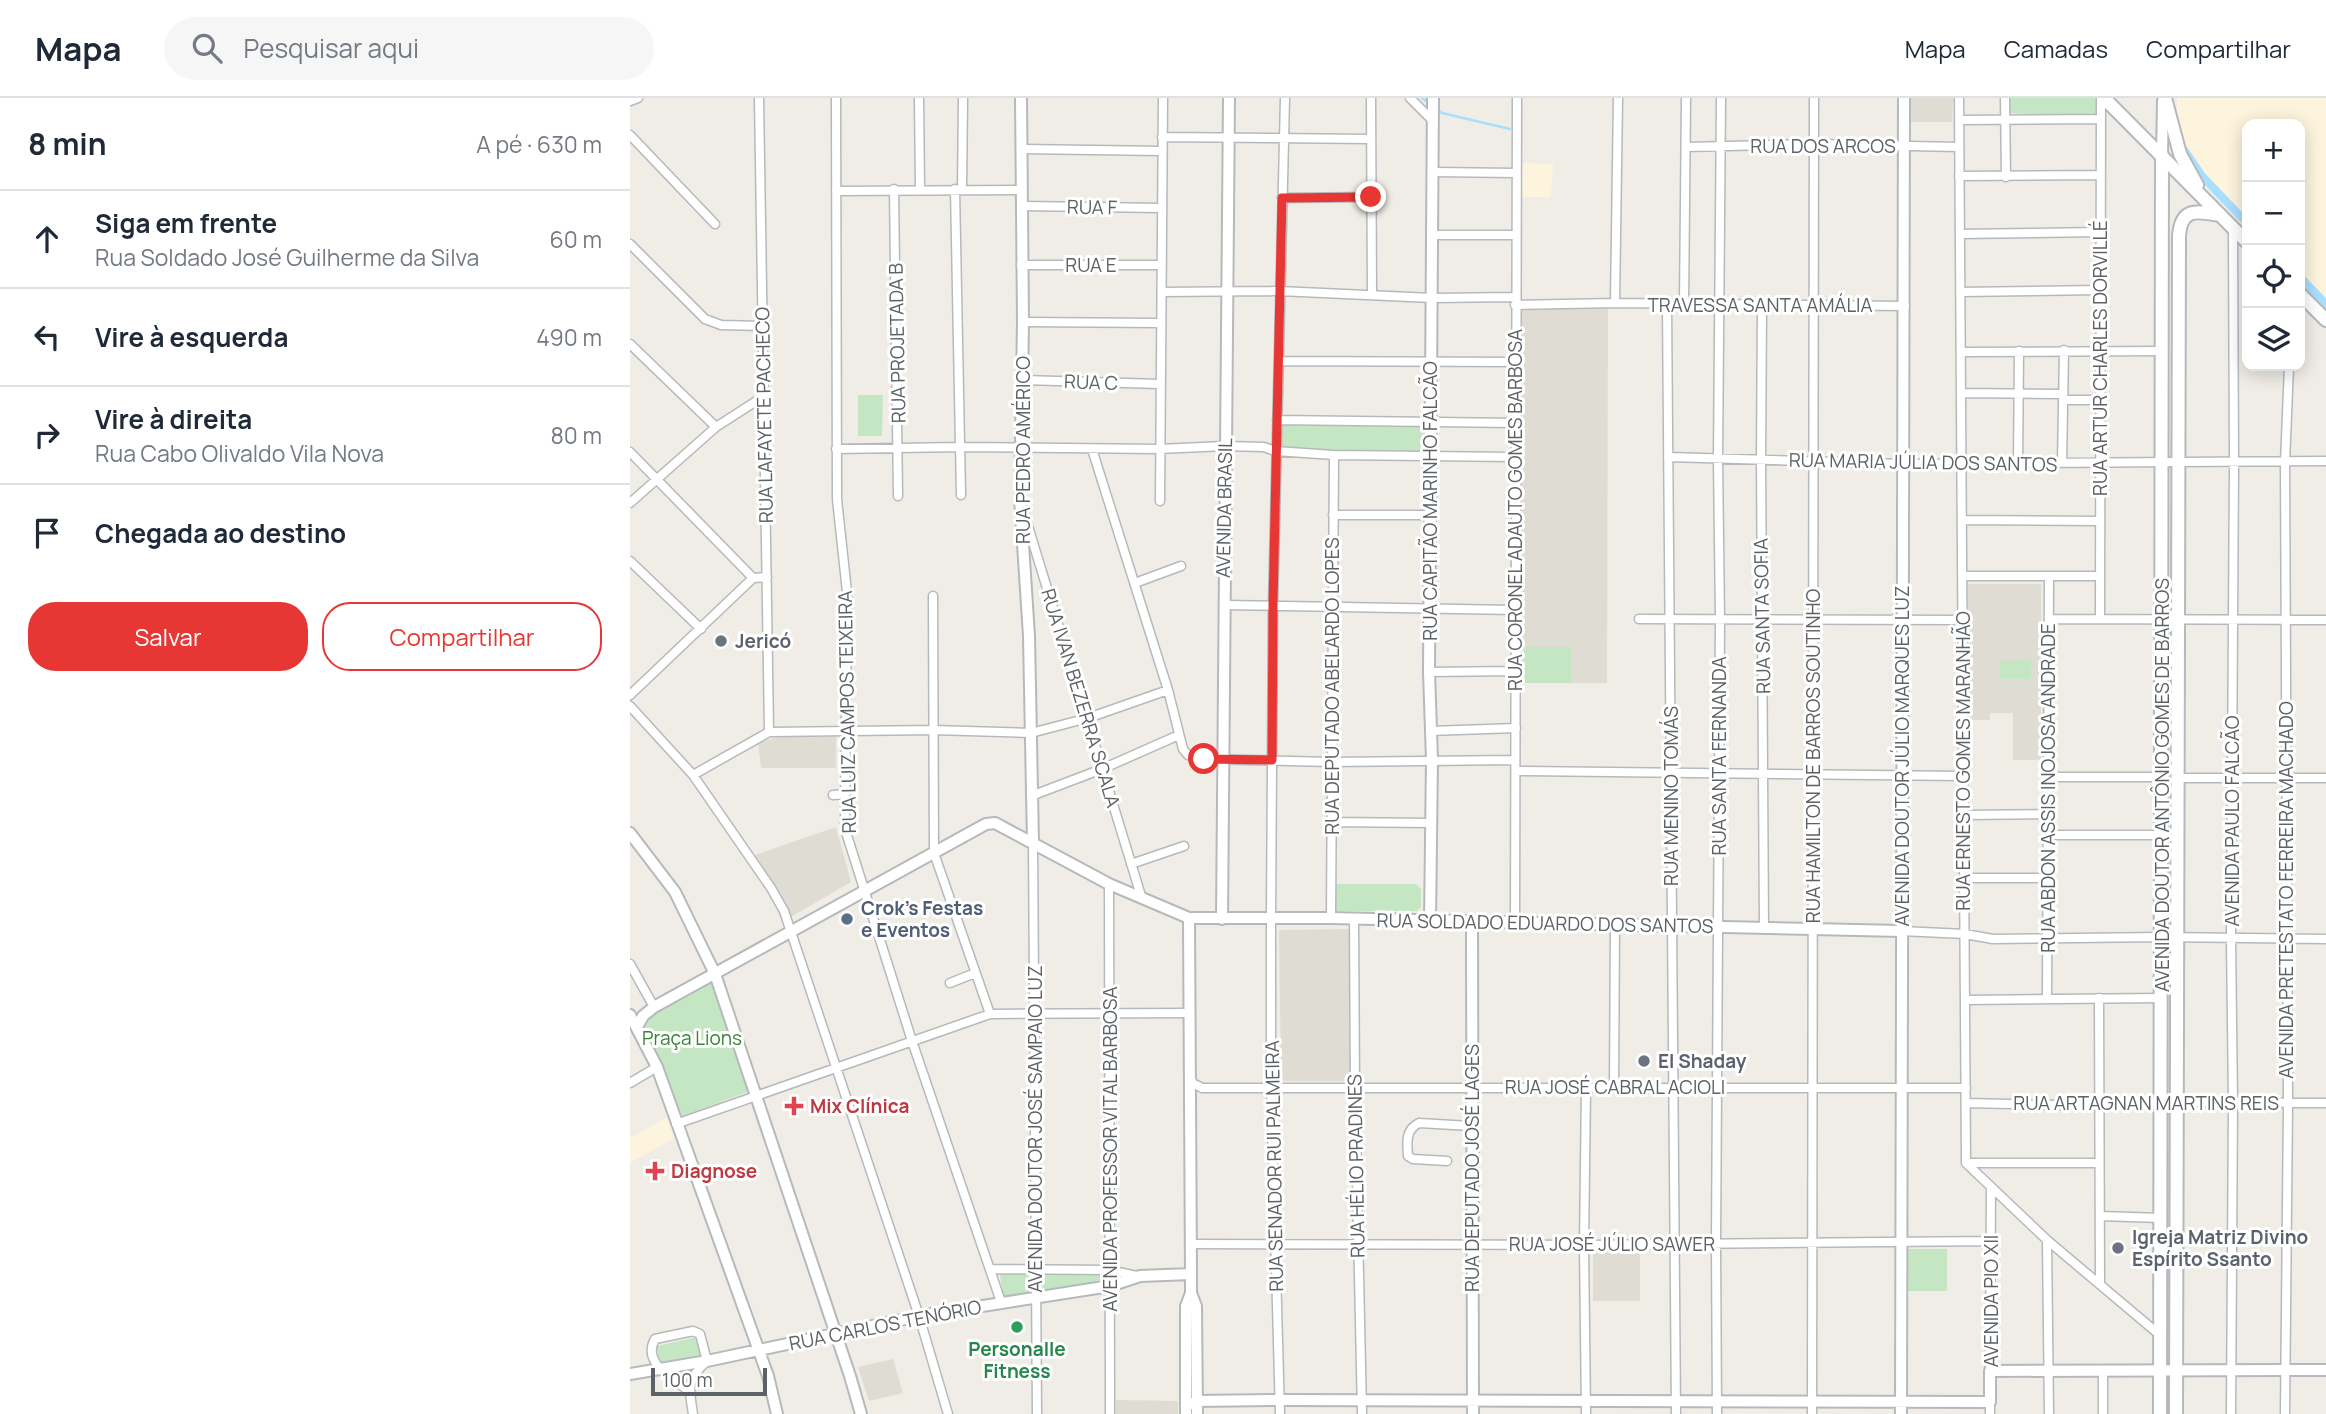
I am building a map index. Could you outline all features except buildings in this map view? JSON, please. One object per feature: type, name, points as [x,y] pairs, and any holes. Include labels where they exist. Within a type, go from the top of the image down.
[{"type":"main road","points":[[2103,98],[2242,237]]},
{"type":"main road","points":[[2164,98],[2180,154],[2203,198]]},
{"type":"main road","name":"AVENIDA DOUTOR ANTÔNIO GOMES DE BARROS","points":[[2160,1414],[2162,156]]},
{"type":"main road","points":[[2163,237],[2179,236],[2182,222],[2189,214],[2196,212],[2220,215]]},
{"type":"main road","name":"AVENIDA DOUTOR ANTÔNIO GOMES DE BARROS","points":[[2176,1414],[2179,236]]},
{"type":"main road","points":[[2305,299],[2326,320]]},
{"type":"street","points":[[630,101],[638,98]]},
{"type":"street","name":"RUA LAFAYETE PACHECO","points":[[759,98],[769,733]]},
{"type":"street","name":"RUA LUIZ CAMPOS TEIXEIRA","points":[[836,98],[836,449],[837,499],[846,592],[845,835],[912,1041],[1002,1302]]},
{"type":"street","points":[[919,98],[920,189]]},
{"type":"street","points":[[961,495],[959,189],[963,98]]},
{"type":"street","name":"RUA PEDRO AMÉRICO","points":[[1021,98],[1023,380],[1020,498],[1029,636],[1033,843]]},
{"type":"street","points":[[1160,501],[1163,98]]},
{"type":"street","name":"AVENIDA BRASIL","points":[[1222,919],[1229,98]]},
{"type":"street","name":"RUA SENADOR RUI PALMEIRA","points":[[1279,1414],[1271,1089],[1271,918],[1275,451],[1285,98]]},
{"type":"street","points":[[1371,98],[1372,295]]},
{"type":"street","points":[[1410,98],[1433,121]]},
{"type":"street","name":"RUA CAPITÃO MARINHO FALCÃO","points":[[1430,921],[1433,98]]},
{"type":"street","name":"RUA CORONEL ADAUTO GOMES BARBOSA","points":[[1515,922],[1517,98]]},
{"type":"street","points":[[1615,303],[1618,98]]},
{"type":"street","points":[[1684,305],[1686,98]]},
{"type":"street","name":"RUA SANTA FERNANDA","points":[[1717,1414],[1716,1087],[1720,619],[1717,459],[1721,305],[1721,98]]},
{"type":"street","name":"RUA HAMILTON DE BARROS SOUTINHO","points":[[1812,1414],[1814,98]]},
{"type":"street","name":"AVENIDA DOUTOR JÚLIO MARQUES LUZ","points":[[1901,1414],[1904,98]]},
{"type":"street","name":"RUA ERNESTO GOMES MARANHÃO","points":[[1959,98],[1966,1163]]},
{"type":"street","points":[[2005,98],[2006,177]]},
{"type":"street","name":"RUA ARTUR CHARLES DORVILLÉ","points":[[2100,618],[2103,98]]},
{"type":"street","points":[[2162,156],[2164,98]]},
{"type":"street","points":[[748,117],[760,117]]},
{"type":"street","points":[[1959,120],[2101,120]]},
{"type":"street","points":[[630,135],[715,224]]},
{"type":"street","points":[[1162,137],[1370,139]]},
{"type":"street","name":"RUA DOS ARCOS","points":[[1686,147],[1814,144],[1959,147]]},
{"type":"street","points":[[1022,149],[1162,151]]},
{"type":"street","points":[[1433,172],[1516,173]]},
{"type":"street","points":[[1959,176],[2101,175]]},
{"type":"street","name":"RUA PROJETADA B","points":[[894,189],[898,496]]},
{"type":"street","points":[[836,191],[1022,190]]},
{"type":"street","points":[[1282,198],[1371,197]]},
{"type":"street","name":"RUA F","points":[[1023,206],[1162,208]]},
{"type":"street","name":"AVENIDA PAULO FALCÃO","points":[[2231,1414],[2233,228]]},
{"type":"street","points":[[1960,234],[2101,232]]},
{"type":"street","points":[[1432,235],[1516,235]]},
{"type":"street","points":[[630,244],[705,319],[721,325],[763,326]]},
{"type":"street","name":"RUA E","points":[[1021,265],[1161,265]]},
{"type":"street","points":[[1960,292],[2101,290]]},
{"type":"street","name":"TRAVESSA SANTA AMÁLIA","points":[[1162,292],[1279,291],[1667,305],[1905,306]]},
{"type":"street","name":"RUA MENINO TOMÁS","points":[[1667,305],[1675,1414]]},
{"type":"street","name":"RUA SANTA SOFIA","points":[[1762,305],[1760,460],[1764,928]]},
{"type":"street","points":[[1023,321],[1161,323]]},
{"type":"street","points":[[630,344],[716,427]]},
{"type":"street","points":[[2018,463],[2019,351]]},
{"type":"street","points":[[2062,463],[2064,351]]},
{"type":"street","points":[[1961,352],[2162,351]]},
{"type":"street","points":[[1279,360],[1515,362]]},
{"type":"street","name":"AVENIDA PRETESTATO FERREIRA MACHADO","points":[[2286,1414],[2288,1102],[2285,939],[2285,463],[2288,371]]},
{"type":"street","name":"RUA C","points":[[1023,380],[1160,384]]},
{"type":"street","points":[[1961,393],[2100,400]]},
{"type":"street","points":[[630,503],[716,427],[764,396]]},
{"type":"street","points":[[1277,420],[1515,423]]},
{"type":"street","points":[[836,449],[1159,449],[1225,446],[1334,454],[1515,457]]},
{"type":"street","points":[[1092,449],[1168,690],[1179,735],[1188,755],[1204,759],[1331,762],[1515,760]]},
{"type":"street","points":[[630,452],[753,578]]},
{"type":"street","name":"RUA DEPUTADO ABELARDO LOPES","points":[[1331,918],[1334,454]]},
{"type":"street","name":"RUA MARIA JÚLIA DOS SANTOS","points":[[1668,457],[1904,464],[2326,461]]},
{"type":"street","name":"RUA IVAN BEZERRA SCALA","points":[[1020,498],[1142,899]]},
{"type":"street","points":[[1333,515],[1430,515]]},
{"type":"street","points":[[1962,520],[2100,521]]},
{"type":"street","points":[[630,561],[701,629]]},
{"type":"street","points":[[1135,583],[1181,566]]},
{"type":"street","points":[[1962,576],[2100,576]]},
{"type":"street","name":"RUA ABDON ASSIS INOJOSA ANDRADE","points":[[2047,999],[2049,576]]},
{"type":"street","points":[[630,695],[753,578],[767,577]]},
{"type":"street","points":[[933,596],[934,853],[990,1014]]},
{"type":"street","points":[[1224,605],[1515,610]]},
{"type":"street","points":[[1639,618],[1962,620]]},
{"type":"street","points":[[2049,619],[2326,620]]},
{"type":"street","points":[[1429,672],[1514,671]]},
{"type":"street","points":[[693,775],[769,733],[933,730],[1031,733],[1088,718],[1168,690]]},
{"type":"street","points":[[630,706],[693,775],[778,899],[792,932],[919,1316],[948,1414]]},
{"type":"street","points":[[1430,731],[1516,728]]},
{"type":"street","points":[[1031,796],[1179,735]]},
{"type":"street","points":[[1516,771],[1964,776]]},
{"type":"street","points":[[2048,777],[2162,777]]},
{"type":"street","points":[[2177,778],[2326,778]]},
{"type":"street","points":[[833,795],[844,794]]},
{"type":"street","points":[[1964,815],[2048,814]]},
{"type":"street","points":[[1330,822],[1430,823]]},
{"type":"street","points":[[636,1027],[643,1016],[654,1007],[986,824],[995,823],[1109,884],[1189,918],[1191,1293],[1186,1306],[1189,1407],[1197,1414]]},
{"type":"street","points":[[630,833],[675,892],[715,974],[861,1414]]},
{"type":"street","points":[[2048,835],[2161,835]]},
{"type":"street","name":"AVENIDA DOUTOR JOSÉ SAMPAIO LUZ","points":[[1033,843],[1037,1414]]},
{"type":"street","points":[[1131,864],[1184,846]]},
{"type":"street","points":[[1964,878],[2048,878]]},
{"type":"street","name":"AVENIDA PROFESSOR VITAL BARBOSA","points":[[1109,884],[1110,1414]]},
{"type":"street","points":[[1430,905],[1437,917],[1443,921]]},
{"type":"street","name":"RUA SOLDADO EDUARDO DOS SANTOS","points":[[1189,918],[1331,918],[1902,931]]},
{"type":"street","name":"RUA HÉLIO PRADINES","points":[[1354,919],[1354,1088],[1362,1414]]},
{"type":"street","points":[[1430,921],[1461,924],[1469,929],[1472,937]]},
{"type":"street","name":"RUA DEPUTADO JOSÉ LAGES","points":[[1472,921],[1473,1414]]},
{"type":"street","points":[[1614,1087],[1615,924]]},
{"type":"street","points":[[1902,931],[1965,934],[1993,939],[2326,939]]},
{"type":"street","points":[[630,964],[654,1007]]},
{"type":"street","points":[[950,982],[975,973]]},
{"type":"street","points":[[2099,998],[2100,1283]]},
{"type":"street","points":[[1965,1000],[2161,998]]},
{"type":"street","points":[[676,1124],[990,1014],[1189,1013]]},
{"type":"street","points":[[630,1015],[657,1067],[768,1376],[778,1414]]},
{"type":"street","points":[[630,1083],[657,1067]]},
{"type":"street","points":[[1189,1077],[1202,1088],[1194,1094],[1190,1102]]},
{"type":"street","points":[[1587,1087],[1584,1245],[1587,1414]]},
{"type":"street","name":"RUA JOSÉ CABRAL ACIOLI","points":[[1202,1088],[1901,1088]]},
{"type":"street","points":[[1901,1088],[1966,1088]]},
{"type":"street","name":"RUA ARTAGNAN MARTINS REIS","points":[[1966,1103],[2326,1103]]},
{"type":"street","points":[[1447,1161],[1413,1159],[1408,1156],[1407,1138],[1414,1126],[1419,1123],[1471,1126]]},
{"type":"street","points":[[1966,1163],[2099,1163]]},
{"type":"street","points":[[1966,1163],[2047,1240],[2161,1336]]},
{"type":"street","name":"AVENIDA PIO XII","points":[[1990,1408],[1991,1187]]},
{"type":"street","points":[[2100,1216],[2161,1218]]},
{"type":"street","points":[[2047,1240],[2049,1414]]},
{"type":"street","name":"RUA JOSÉ JÚLIO SAWER","points":[[1191,1244],[1584,1245],[1991,1241]]},
{"type":"street","name":"RUA CARLOS TENÓRIO","points":[[991,1269],[1109,1270],[1140,1276],[1191,1274]]},
{"type":"street","name":"RUA CARLOS TENÓRIO","points":[[630,1374],[707,1361],[919,1316],[1110,1286],[1140,1276]]},
{"type":"street","points":[[690,1392],[658,1370],[652,1344],[655,1339],[696,1331],[700,1335],[707,1361],[692,1376],[690,1392],[694,1414]]},
{"type":"street","points":[[1990,1371],[2326,1370]]},
{"type":"street","points":[[2103,1371],[2103,1414]]},
{"type":"street","points":[[1189,1407],[1279,1401],[1586,1400],[1901,1402],[1990,1408]]},
{"type":"shaded area","points":[[1911,98],[1953,98],[1952,122],[1911,122]]},
{"type":"shaded area","points":[[2177,98],[2326,98],[2326,300],[2305,278],[2305,119],[2242,119],[2242,213],[2204,173],[2184,142],[2177,118]]},
{"type":"shaded area","points":[[1521,163],[1553,164],[1551,197],[1521,197]]},
{"type":"shaded area","points":[[1522,305],[1608,305],[1607,683],[1520,683]]},
{"type":"shaded area","points":[[1968,584],[2041,584],[2041,760],[2013,760],[2013,713],[1990,713],[1990,720],[1968,720]]},
{"type":"shaded area","points":[[777,737],[836,737],[836,768],[761,768],[758,743]]},
{"type":"shaded area","points":[[836,827],[851,882],[791,917],[781,894],[755,855]]},
{"type":"shaded area","points":[[1349,929],[1350,1081],[1281,1081],[1279,930]]},
{"type":"shaded area","points":[[667,1117],[674,1138],[630,1163],[630,1138]]},
{"type":"shaded area","points":[[1593,1247],[1640,1247],[1640,1301],[1593,1301]]},
{"type":"shaded area","points":[[893,1359],[903,1393],[869,1401],[858,1367]]},
{"type":"shaded area","points":[[1116,1400],[1178,1401],[1178,1414],[1116,1414]]},
{"type":"green space","points":[[2005,98],[2104,98],[2109,103],[2102,118],[2012,113],[2005,117]]},
{"type":"green space","points":[[858,395],[883,395],[882,436],[858,436]]},
{"type":"green space","points":[[1277,420],[1431,421],[1432,456],[1275,451]]},
{"type":"green space","points":[[1523,647],[1571,647],[1571,683],[1523,683]]},
{"type":"green space","points":[[2031,660],[2031,679],[2000,679],[2000,661]]},
{"type":"green space","points":[[1338,884],[1416,884],[1421,889],[1421,907],[1417,911],[1336,911],[1333,905],[1333,887]]},
{"type":"green space","name":"Praça Lions","points":[[710,983],[717,987],[748,1089],[747,1092],[683,1116],[666,1073],[643,1027],[644,1020]]},
{"type":"green space","points":[[1906,1249],[1947,1249],[1947,1291],[1907,1291]]},
{"type":"green space","points":[[999,1271],[1029,1271],[1029,1294],[1004,1297]]},
{"type":"green space","points":[[1041,1271],[1105,1274],[1104,1279],[1043,1293],[1038,1282]]},
{"type":"green space","points":[[697,1337],[700,1355],[659,1362],[657,1346]]},
{"type":"waterway","points":[[1422,98],[1429,103]]},
{"type":"waterway","points":[[1437,109],[1442,113],[1510,129]]},
{"type":"waterway","points":[[2185,151],[2202,176],[2242,218]]},
{"type":"waterway","points":[[2305,282],[2326,304]]},
{"type":"place","name":"Jericó","points":[[721,641]]},
{"type":"place","name":"Crok's Festas e Eventos","points":[[847,919]]},
{"type":"place","name":"El Shaday","points":[[1644,1061]]},
{"type":"place","name":"Mix Clínica","points":[[794,1106]]},
{"type":"place","name":"Diagnose","points":[[655,1171]]},
{"type":"place","name":"Igreja Matriz Divino Espírito Ssanto","points":[[2118,1248]]},
{"type":"place","name":"Personalle Fitness","points":[[1017,1327]]},
{"type":"route","points":[[1204,759],[1272,760],[1275,451],[1282,198],[1371,197]]}]
